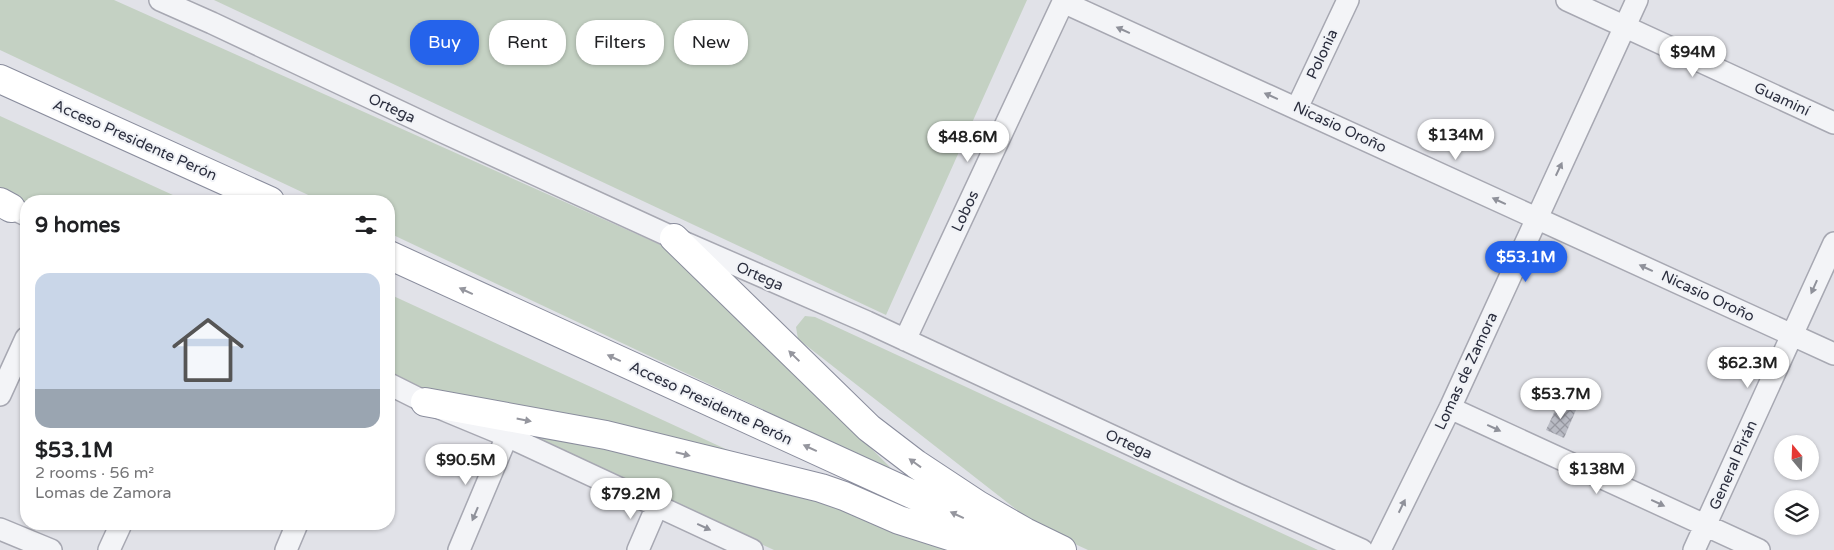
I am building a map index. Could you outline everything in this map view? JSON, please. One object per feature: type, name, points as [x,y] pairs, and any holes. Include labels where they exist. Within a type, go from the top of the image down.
[{"type":"highway","name":"Acceso Presidente Perón","points":[[0,79],[257,195]]},
{"type":"highway","name":"Acceso Presidente Perón","points":[[0,98],[214,195]]},
{"type":"highway","points":[[674,238],[869,428],[916,464],[978,506],[1062,550]]},
{"type":"highway","name":"Acceso Presidente Perón","points":[[395,258],[1034,550]]},
{"type":"highway","name":"Acceso Presidente Perón","points":[[395,278],[981,547]]},
{"type":"highway","points":[[425,402],[606,436],[821,488],[899,520],[981,547]]},
{"type":"street","name":"Ortega","points":[[160,0],[442,132],[674,238],[905,340],[1362,550]]},
{"type":"street","name":"Polonia","points":[[1297,108],[1348,0]]},
{"type":"street","name":"Guaminí","points":[[1567,0],[1834,123]]},
{"type":"street","name":"Lomas de Zamora","points":[[1380,550],[1450,408],[1637,0]]},
{"type":"street","name":"Nicasio Oroño","points":[[1063,1],[1834,354]]},
{"type":"street","name":"Lobos","points":[[905,340],[1063,1]]},
{"type":"street","name":"General Pirán","points":[[1694,550],[1834,243]]},
{"type":"street","points":[[0,395],[20,351]]},
{"type":"street","points":[[395,387],[425,402],[507,436],[752,550]]},
{"type":"street","points":[[1450,408],[1759,550]]},
{"type":"street","points":[[459,550],[507,436]]},
{"type":"street","points":[[638,550],[657,506]]},
{"type":"street","points":[[0,529],[51,550]]},
{"type":"street","points":[[109,550],[118,530]]},
{"type":"street","points":[[286,550],[294,530]]},
{"type":"green space","points":[[0,0],[114,0],[670,249],[895,472],[395,236],[395,195],[308,195],[0,50]]},
{"type":"green space","points":[[214,0],[1027,0],[886,315]]},
{"type":"green space","points":[[0,116],[173,195],[20,195],[20,200],[0,190]]},
{"type":"green space","points":[[395,297],[743,457],[428,391],[395,375]]},
{"type":"green space","points":[[805,316],[815,317],[1318,550],[1088,550],[1040,528],[798,339],[796,327]]},
{"type":"green space","points":[[499,423],[832,499],[949,550],[774,550]]},
{"type":"building","points":[[1559,402],[1576,410],[1564,438],[1546,430]]}]
